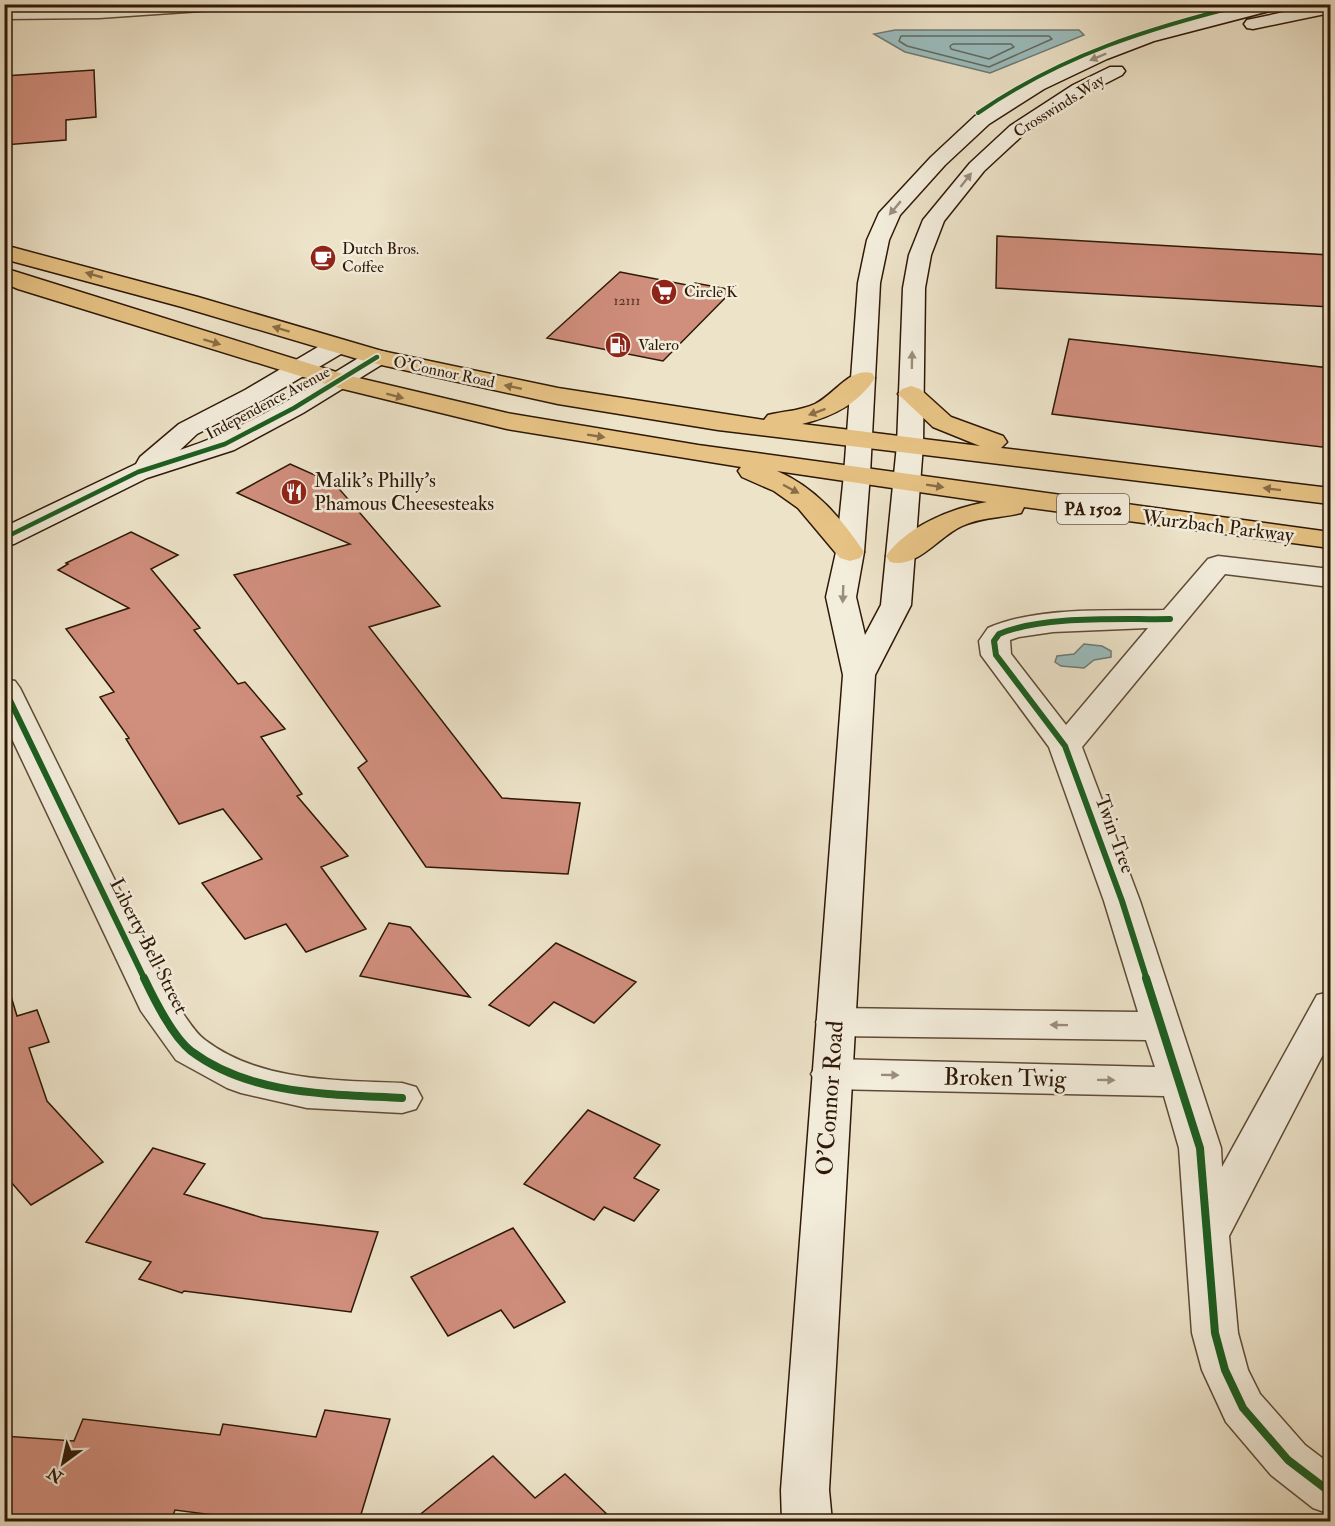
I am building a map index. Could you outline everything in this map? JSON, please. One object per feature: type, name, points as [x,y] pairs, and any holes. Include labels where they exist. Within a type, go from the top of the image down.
[{"type":"highway","name":"O'Connor Road","points":[[4,252],[190,302],[377,357],[558,396],[718,422],[858,439]]},
{"type":"highway","name":"O'Connor Road","points":[[4,275],[26,284],[339,381],[507,421],[698,453],[857,474]]},
{"type":"highway","points":[[718,422],[782,419],[818,414],[846,397],[863,378]]},
{"type":"highway","points":[[911,394],[942,422],[990,441],[1074,465]]},
{"type":"highway","name":"PA 1502","points":[[858,439],[1330,496]]},
{"type":"highway","points":[[698,453],[767,476],[799,492],[820,512],[850,552]]},
{"type":"highway","name":"Wurzbach Parkway","points":[[857,474],[1049,503],[1330,540]]},
{"type":"highway","points":[[900,556],[928,533],[952,518],[987,509],[1049,503]]},
{"type":"main road","points":[[4,14],[99,13],[230,4]]},
{"type":"main road","name":"Crosswinds Way","points":[[858,439],[869,283],[878,240],[890,213],[982,120],[1037,85],[1101,55],[1188,25],[1275,4]]},
{"type":"main road","name":"Crosswinds Way","points":[[906,482],[910,445],[914,288],[920,255],[934,220],[976,167],[1017,130],[1080,89],[1137,62],[1240,28],[1330,8]]},
{"type":"main road","points":[[965,136],[1002,144]]},
{"type":"main road","name":"Independence Avenue","points":[[138,472],[188,429],[337,346]]},
{"type":"main road","name":"Independence Avenue","points":[[4,538],[138,472],[225,444],[294,408],[377,357]]},
{"type":"main road","name":"O'Connor Road","points":[[807,1521],[805,1490],[859,675],[841,597],[850,552],[858,439]]},
{"type":"main road","name":"O'Connor Road","points":[[859,675],[896,605],[906,482]]},
{"type":"main road","points":[[1065,746],[1218,565],[1330,578]]},
{"type":"main road","name":"Twin Tree","points":[[1170,619],[1038,624],[1006,630],[997,635],[993,643],[996,655],[1065,746],[1122,901],[1200,1148],[1215,1333],[1225,1370],[1243,1408],[1288,1460],[1330,1492]]},
{"type":"main road","name":"Liberty Bell Street","points":[[4,688],[160,1011],[190,1050],[241,1078],[307,1093],[402,1098]]},
{"type":"main road","points":[[1208,1234],[1330,1005]]},
{"type":"main road","points":[[835,1022],[1160,1026]]},
{"type":"main road","name":"Broken Twig","points":[[831,1074],[1178,1082]]},
{"type":"water","points":[[895,30],[1079,30],[1084,35],[990,73],[905,52],[874,34]]},
{"type":"water","points":[[1084,644],[1102,646],[1111,651],[1111,657],[1094,660],[1084,668],[1061,666],[1055,662],[1057,656],[1074,654]]},
{"type":"building","points":[[94,70],[96,117],[66,120],[66,140],[4,145],[4,76]]},
{"type":"building","points":[[997,236],[1330,255],[1330,307],[996,288]]},
{"type":"building","points":[[620,272],[692,286],[695,283],[733,290],[663,361],[547,338]]},
{"type":"building","points":[[1069,339],[1330,368],[1330,448],[1052,414]]},
{"type":"building","points":[[290,464],[335,484],[440,606],[369,627],[502,798],[580,803],[568,874],[426,867],[358,768],[367,761],[234,575],[350,544],[237,493]]},
{"type":"building","points":[[131,532],[178,555],[151,569],[200,628],[194,630],[238,684],[245,682],[285,729],[261,737],[302,794],[297,796],[348,856],[321,867],[366,929],[306,952],[286,924],[245,939],[202,883],[262,859],[223,809],[179,824],[126,739],[129,738],[100,697],[114,692],[66,629],[129,608],[58,570],[68,564],[66,563]]},
{"type":"building","points":[[389,923],[410,927],[470,997],[360,976]]},
{"type":"building","points":[[556,943],[636,982],[594,1023],[554,1002],[529,1026],[489,1005]]},
{"type":"building","points":[[10,993],[17,1016],[37,1010],[49,1042],[29,1048],[47,1101],[103,1162],[31,1205],[4,1174],[4,994]]},
{"type":"building","points":[[588,1110],[660,1145],[634,1178],[659,1190],[634,1221],[604,1207],[594,1220],[524,1184]]},
{"type":"building","points":[[153,1148],[205,1164],[184,1194],[263,1218],[378,1232],[351,1312],[184,1291],[182,1293],[139,1279],[151,1262],[86,1242]]},
{"type":"building","points":[[513,1228],[565,1302],[514,1328],[501,1310],[448,1336],[411,1277]]},
{"type":"building","points":[[325,1410],[390,1419],[359,1521],[259,1521],[175,1510],[171,1521],[112,1517],[111,1521],[4,1521],[4,1436],[74,1441],[83,1419],[220,1435],[223,1424],[316,1437]]},
{"type":"building","points":[[493,1456],[535,1498],[565,1474],[614,1521],[412,1521]]},
{"type":"cycle path","points":[[978,113],[1008,92],[1073,58],[1176,22],[1247,4]]},
{"type":"cycle path","points":[[4,538],[138,472],[225,444],[294,408],[377,357]]},
{"type":"cycle path","points":[[1170,619],[1080,621],[1029,625],[999,634],[994,641],[996,655],[1065,746],[1122,901],[1200,1148],[1215,1333],[1225,1370],[1243,1408],[1288,1460],[1330,1492]]},
{"type":"cycle path","points":[[4,688],[160,1011],[190,1050],[241,1078],[307,1093],[402,1098]]},
{"type":"place","name":"Dutch Bros. Coffee","points":[[323,258]]},
{"type":"place","name":"Circle K","points":[[664,292]]},
{"type":"place","name":"Valero","points":[[618,345]]},
{"type":"place","name":"Malik's Philly's Phamous Cheesesteaks","points":[[294,492]]}]
